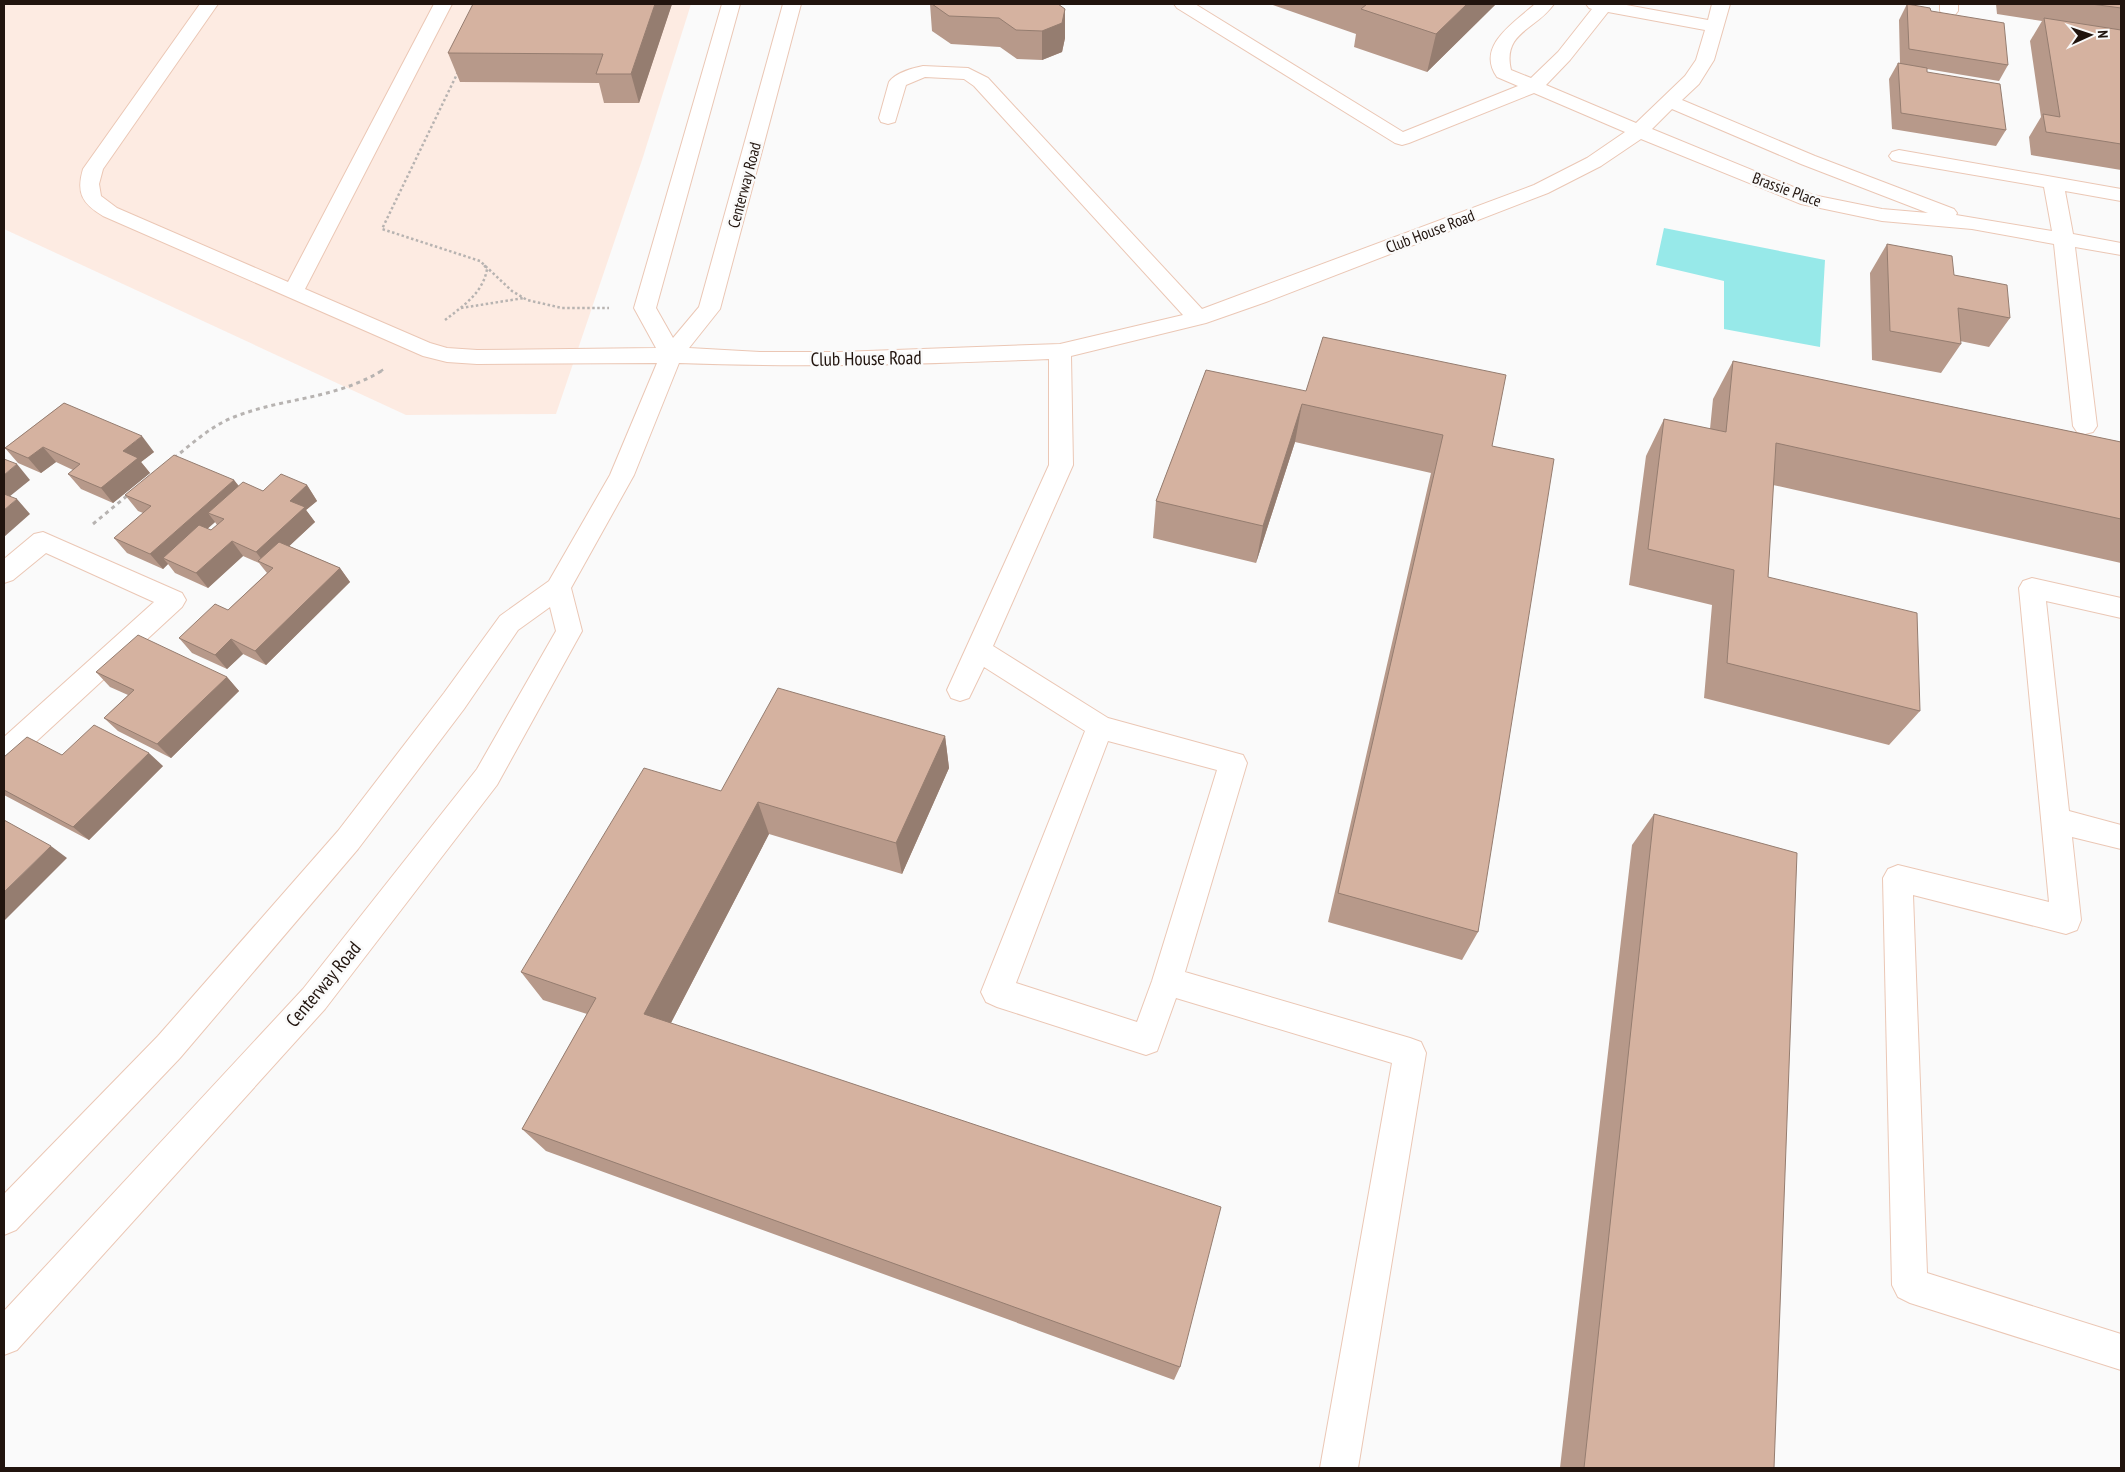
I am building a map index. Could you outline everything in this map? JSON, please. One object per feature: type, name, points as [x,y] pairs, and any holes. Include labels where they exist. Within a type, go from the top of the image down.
[{"type":"street","name":"Club House Road","points":[[209,4],[101,156],[91,176],[90,194],[98,204],[110,212],[423,349],[446,355],[502,358],[671,355],[760,359],[840,359],[1060,351],[1198,318],[1258,297],[1541,189],[1594,162],[1639,132],[1692,80],[1705,60],[1721,4]]},
{"type":"street","points":[[292,292],[443,4]]},
{"type":"street","points":[[671,355],[645,308],[731,4]]},
{"type":"street","name":"Centerway Road","points":[[4,1218],[169,1047],[348,840],[454,701],[509,623],[558,588],[622,475],[671,355],[709,309],[792,4]]},
{"type":"street","points":[[1183,4],[1402,139],[1534,86],[1564,56],[1602,5],[1714,27]]},
{"type":"street","name":"Brassie Place","points":[[1545,4],[1504,41],[1498,56],[1504,73],[1639,132],[1808,200],[1882,215],[1972,222],[2121,250]]},
{"type":"street","points":[[888,118],[898,82],[923,71],[968,74],[981,82],[1198,318]]},
{"type":"street","name":"Brassie Place","points":[[1669,101],[1808,160],[1972,222]]},
{"type":"street","points":[[1899,156],[2121,195]]},
{"type":"street","points":[[2053,183],[2064,239],[2085,426]]},
{"type":"street","points":[[960,690],[1061,465],[1060,351]]},
{"type":"street","points":[[4,573],[43,541],[173,600],[4,754]]},
{"type":"street","name":"Centerway Road","points":[[4,1336],[314,998],[487,777],[569,631],[558,588]]},
{"type":"street","points":[[2121,608],[2032,588],[2066,920],[1898,878],[1910,1285],[2121,1352]]},
{"type":"street","points":[[978,650],[1100,727],[1233,763],[1167,980],[1146,1040],[997,992],[1100,727]]},
{"type":"street","points":[[2056,820],[2121,837]]},
{"type":"street","points":[[1167,980],[1410,1053],[1339,1468]]},
{"type":"path","points":[[461,64],[382,229],[480,261],[491,268],[518,295],[526,298],[564,308],[613,308]]},
{"type":"path","points":[[443,321],[477,292],[486,279],[487,269],[480,261]]},
{"type":"path","points":[[458,309],[483,303],[526,298]]},
{"type":"path","points":[[167,463],[216,426],[235,417],[354,386],[387,367]]},
{"type":"path","points":[[62,550],[130,494]]},
{"type":"shaded area","points":[[4,4],[691,4],[643,157],[556,414],[406,415],[4,229]]},
{"type":"water","points":[[1664,228],[1825,260],[1820,347],[1724,329],[1724,281],[1656,265]]},
{"type":"building","points":[[473,4],[655,4],[631,74],[596,74],[603,54],[448,53]]},
{"type":"building","points":[[932,4],[1058,4],[1065,9],[1062,23],[1042,31],[1016,30],[999,18],[949,16]]},
{"type":"building","points":[[1367,4],[1467,4],[1436,34],[1361,9]]},
{"type":"building","points":[[1907,4],[1930,8],[1931,11],[2004,23],[2008,65],[1909,49]]},
{"type":"building","points":[[2091,4],[2121,4],[2121,8]]},
{"type":"building","points":[[2044,18],[2121,30],[2121,144],[2046,132],[2043,114],[2060,117]]},
{"type":"building","points":[[1898,63],[1927,68],[1927,72],[2000,84],[2006,130],[1901,113]]},
{"type":"building","points":[[1887,244],[1952,256],[1954,275],[2007,285],[2010,318],[1958,308],[1961,344],[1890,331]]},
{"type":"building","points":[[1323,337],[1506,375],[1492,446],[1554,459],[1478,932],[1338,893],[1443,435],[1302,404],[1263,526],[1156,501],[1206,370],[1306,391]]},
{"type":"building","points":[[1733,361],[2121,442],[2121,519],[1776,443],[1768,577],[1917,613],[1920,711],[1727,663],[1734,570],[1648,549],[1664,419],[1726,432]]},
{"type":"building","points":[[64,403],[142,436],[123,451],[138,458],[101,488],[68,474],[80,464],[43,447],[28,458],[5,448]]},
{"type":"building","points":[[174,455],[234,480],[150,554],[114,538],[151,506],[125,495]]},
{"type":"building","points":[[4,459],[17,464],[4,475]]},
{"type":"building","points":[[281,474],[307,485],[290,501],[305,507],[256,552],[232,541],[196,573],[163,558],[199,525],[211,530],[224,519],[208,513],[243,482],[263,491]]},
{"type":"building","points":[[4,494],[17,499],[4,510]]},
{"type":"building","points":[[279,542],[340,568],[255,651],[231,639],[215,655],[179,638],[215,604],[228,610],[273,568],[258,561]]},
{"type":"building","points":[[138,635],[227,677],[157,744],[104,718],[134,690],[96,672]]},
{"type":"building","points":[[778,688],[945,736],[896,843],[758,802],[644,1014],[1221,1207],[1180,1367],[522,1129],[596,998],[521,972],[644,768],[721,791]]},
{"type":"building","points":[[94,725],[149,753],[73,827],[4,790],[4,757],[27,737],[62,755]]},
{"type":"building","points":[[1654,814],[1797,853],[1774,1468],[1584,1468]]},
{"type":"building","points":[[4,820],[51,846],[4,892]]}]
